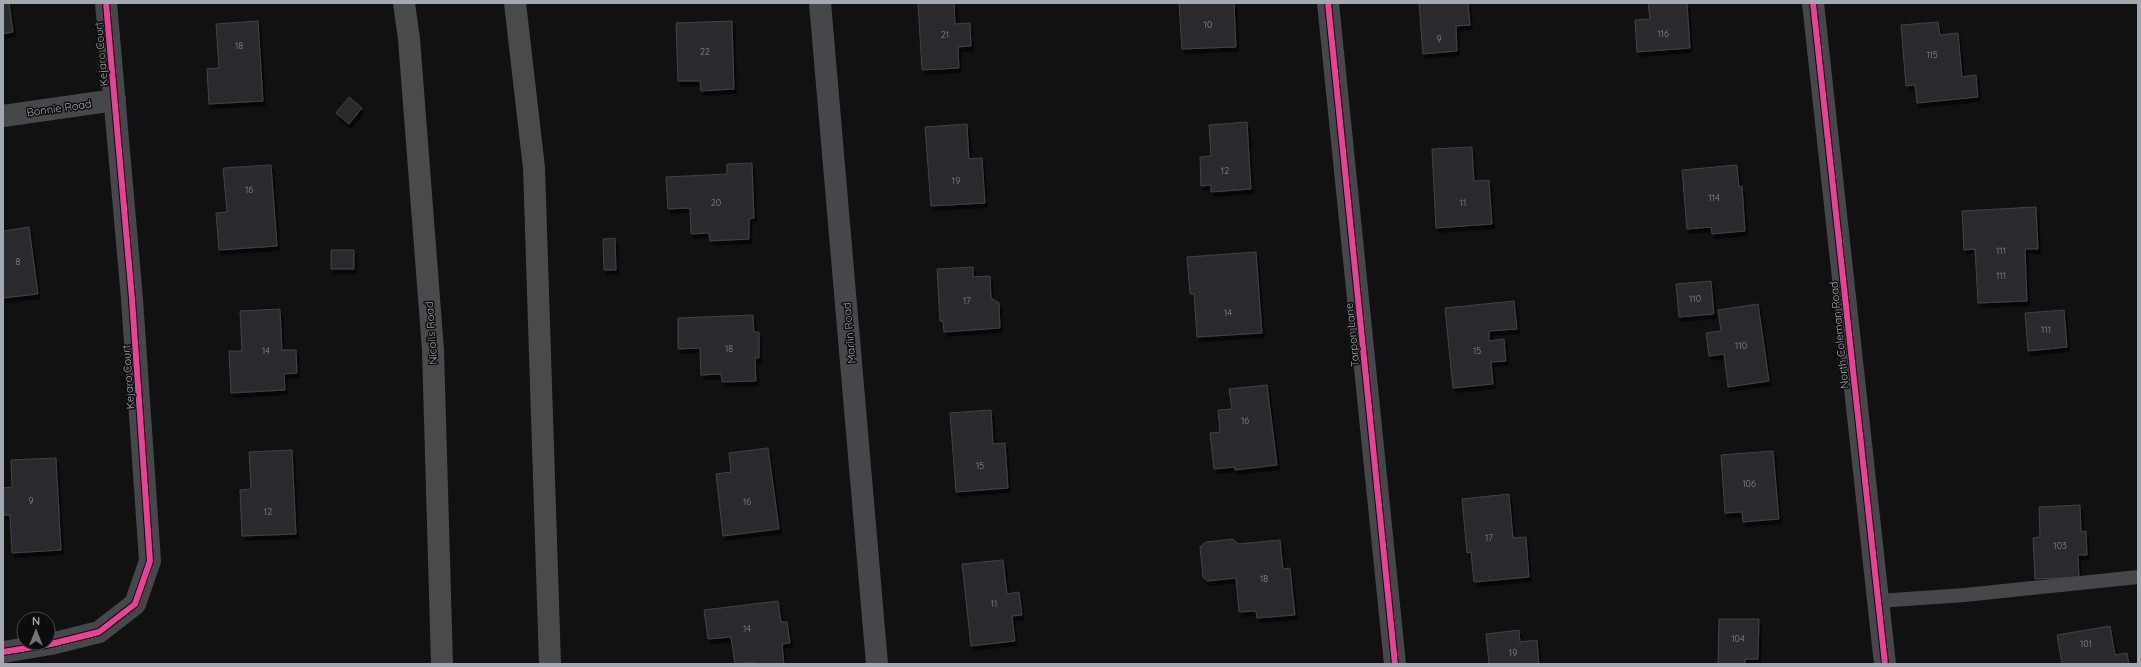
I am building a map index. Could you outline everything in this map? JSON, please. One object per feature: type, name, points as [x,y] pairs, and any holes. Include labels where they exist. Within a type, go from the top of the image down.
[{"type":"highway","name":"Nicolls Road","points":[[404,3],[409,39],[433,350],[442,664]]},
{"type":"highway","points":[[515,3],[534,168],[550,664]]},
{"type":"street","name":"Kejaro Court","points":[[3,652],[51,644],[99,632],[136,604],[150,561],[132,299],[106,3]]},
{"type":"street","name":"Marlin Road","points":[[820,3],[877,664]]},
{"type":"street","name":"Tarpon Lane","points":[[1328,3],[1395,664]]},
{"type":"street","name":"North Coleman Road","points":[[1813,3],[1885,664]]},
{"type":"street","name":"Bonnie Road","points":[[3,116],[115,100]]},
{"type":"lane","points":[[1878,601],[1965,595],[2138,577]]},
{"type":"building","points":[[3,3],[9,3],[13,32],[3,34]]},
{"type":"building","points":[[918,3],[954,3],[955,24],[970,23],[971,46],[958,47],[959,68],[922,70]]},
{"type":"building","points":[[1179,3],[1234,3],[1236,47],[1182,49]]},
{"type":"building","points":[[1419,3],[1468,3],[1470,25],[1456,26],[1457,51],[1423,54]]},
{"type":"building","points":[[1648,3],[1687,3],[1690,48],[1637,52],[1635,20],[1650,19]]},
{"type":"building","points":[[258,21],[263,101],[209,104],[207,69],[219,68],[216,24]]},
{"type":"building","points":[[732,21],[734,89],[701,91],[700,81],[678,81],[676,23]]},
{"type":"building","points":[[1938,22],[1940,35],[1958,33],[1962,77],[1976,75],[1978,97],[1917,103],[1915,85],[1906,86],[1901,25]]},
{"type":"building","points":[[349,97],[362,108],[349,124],[336,113]]},
{"type":"building","points":[[1247,122],[1251,189],[1211,192],[1211,185],[1201,186],[1200,157],[1211,156],[1209,125]]},
{"type":"building","points":[[967,124],[969,159],[982,158],[985,203],[931,206],[925,127]]},
{"type":"building","points":[[1472,147],[1474,181],[1489,180],[1492,224],[1436,228],[1432,149]]},
{"type":"building","points":[[752,163],[754,218],[749,219],[749,239],[710,241],[709,233],[691,234],[690,208],[668,209],[666,177],[727,174],[727,164]]},
{"type":"building","points":[[271,165],[277,246],[219,250],[216,213],[227,212],[223,168]]},
{"type":"building","points":[[1737,165],[1739,187],[1742,186],[1745,231],[1712,234],[1711,227],[1687,229],[1682,170]]},
{"type":"building","points":[[2036,207],[2038,249],[2025,249],[2027,301],[1978,303],[1975,249],[1964,250],[1962,211]]},
{"type":"building","points":[[29,227],[38,294],[3,298],[3,231]]},
{"type":"building","points":[[615,238],[616,270],[604,270],[603,239]]},
{"type":"building","points":[[331,250],[354,250],[354,269],[331,269]]},
{"type":"building","points":[[1256,252],[1262,333],[1197,337],[1194,294],[1190,294],[1187,257]]},
{"type":"building","points":[[973,267],[973,277],[990,276],[991,298],[999,303],[1000,328],[944,332],[943,321],[940,321],[937,269]]},
{"type":"building","points":[[1711,281],[1714,314],[1679,317],[1676,284]]},
{"type":"building","points":[[1514,301],[1517,329],[1489,331],[1489,341],[1504,339],[1506,361],[1491,362],[1493,384],[1453,388],[1445,308]]},
{"type":"building","points":[[1758,304],[1769,381],[1728,387],[1724,354],[1709,356],[1706,333],[1721,331],[1718,310]]},
{"type":"building","points":[[280,309],[282,350],[296,350],[297,373],[284,374],[285,390],[231,393],[229,351],[242,351],[240,311]]},
{"type":"building","points":[[2064,310],[2067,347],[2028,351],[2025,313]]},
{"type":"building","points":[[753,315],[754,332],[759,332],[759,358],[755,358],[756,381],[722,382],[721,374],[701,375],[700,348],[678,349],[678,318]]},
{"type":"building","points":[[1267,385],[1277,465],[1235,470],[1235,467],[1214,469],[1210,433],[1220,432],[1218,410],[1232,409],[1229,389]]},
{"type":"building","points":[[991,410],[993,444],[1005,443],[1008,488],[956,492],[950,413]]},
{"type":"building","points":[[768,448],[779,529],[723,536],[716,474],[731,472],[729,453]]},
{"type":"building","points":[[292,450],[296,534],[242,536],[240,490],[251,489],[249,452]]},
{"type":"building","points":[[1773,451],[1779,519],[1743,522],[1742,512],[1725,513],[1721,455]]},
{"type":"building","points":[[56,458],[61,550],[12,553],[10,515],[3,515],[3,488],[12,487],[11,460]]},
{"type":"building","points":[[1509,494],[1513,538],[1526,537],[1529,577],[1474,582],[1471,552],[1467,553],[1462,499]]},
{"type":"building","points":[[2080,505],[2081,532],[2086,531],[2087,555],[2078,555],[2079,577],[2035,579],[2033,538],[2040,537],[2039,507]]},
{"type":"building","points":[[1233,539],[1238,544],[1280,540],[1283,569],[1290,568],[1295,615],[1257,618],[1256,611],[1239,612],[1236,578],[1207,581],[1203,577],[1200,547],[1206,542]]},
{"type":"building","points":[[1003,560],[1007,594],[1019,592],[1022,615],[1012,616],[1015,641],[971,646],[962,564]]},
{"type":"building","points":[[778,601],[781,622],[787,622],[790,643],[782,644],[784,664],[754,664],[753,662],[735,664],[731,637],[708,639],[704,610]]},
{"type":"building","points":[[1719,619],[1759,619],[1758,659],[1745,659],[1745,664],[1718,664]]},
{"type":"building","points":[[2110,626],[2115,655],[2127,653],[2129,664],[2062,664],[2057,635]]},
{"type":"building","points":[[1519,630],[1520,642],[1537,640],[1539,664],[1489,664],[1486,634]]},
{"type":"cycle path","points":[[3,652],[51,644],[99,632],[135,604],[150,561],[132,299],[106,3]]},
{"type":"cycle path","points":[[1328,3],[1395,664]]},
{"type":"cycle path","points":[[1813,3],[1885,664]]}]
